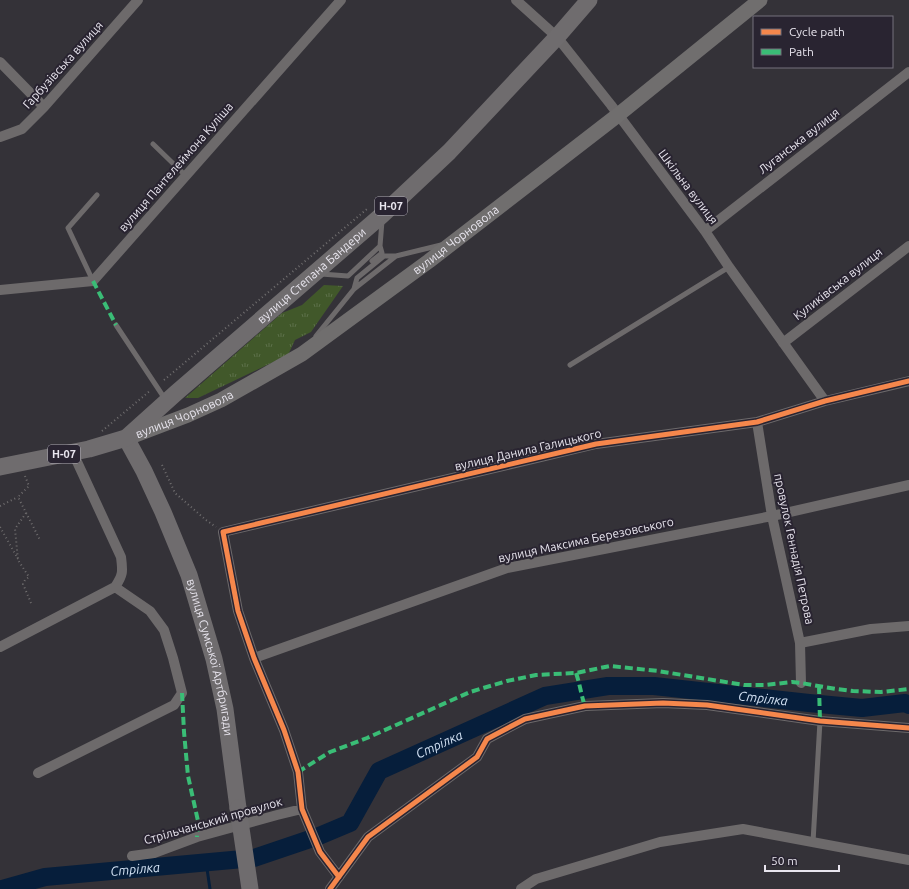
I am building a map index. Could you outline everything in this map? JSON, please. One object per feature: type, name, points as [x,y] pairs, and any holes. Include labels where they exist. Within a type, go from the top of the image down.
[{"type":"main road","name":"вулиця Степана Бандери","points":[[126,438],[171,397],[314,274],[375,212],[449,152],[557,36],[588,0]]},
{"type":"main road","name":"вулиця Чорновола","points":[[126,438],[188,415],[221,400],[302,354],[453,242],[618,115],[760,0]]},
{"type":"main road","points":[[171,397],[172,404],[176,412],[188,415]]},
{"type":"main road","name":"Н-07","points":[[0,468],[89,449],[126,438]]},
{"type":"main road","name":"вулиця Сумської Артбригади","points":[[126,438],[144,471],[163,512],[189,575],[214,659],[224,709],[250,889]]},
{"type":"street","name":"Гарбузівська вулиця","points":[[0,137],[22,129],[138,0]]},
{"type":"street","name":"вулиця Пантелеймона Куліша","points":[[93,281],[341,0]]},
{"type":"street","name":"Шкільна вулиця","points":[[516,0],[557,36],[618,115],[705,231],[825,401]]},
{"type":"street","points":[[0,62],[44,106]]},
{"type":"street","name":"Луганська вулиця","points":[[705,231],[909,72]]},
{"type":"street","name":"Куликівська вулиця","points":[[783,343],[909,246]]},
{"type":"street","points":[[0,290],[93,281]]},
{"type":"street","name":"вулиця Данила Галицького","points":[[223,532],[596,444],[757,422],[825,401],[909,381]]},
{"type":"street","name":"провулок Геннадія Петрова","points":[[757,422],[772,516],[800,643],[801,682]]},
{"type":"street","points":[[0,647],[115,587],[122,576],[121,557],[73,452]]},
{"type":"street","name":"вулиця Максима Березовського","points":[[254,658],[507,568],[772,516],[909,485]]},
{"type":"street","points":[[223,532],[238,611],[254,658],[284,730],[298,772],[303,813],[320,852],[339,876]]},
{"type":"street","points":[[38,773],[174,705],[182,693],[164,630],[150,611],[115,587]]},
{"type":"street","points":[[800,643],[871,629],[909,626]]},
{"type":"street","points":[[330,889],[368,837],[477,757],[487,738],[525,718],[586,706],[663,703],[707,705],[820,721],[909,728]]},
{"type":"street","name":"Стрільчанський провулок","points":[[132,856],[154,853],[197,838],[277,815],[303,813]]},
{"type":"street","points":[[521,889],[536,879],[660,842],[743,829],[909,860]]},
{"type":"lane","points":[[153,144],[186,176]]},
{"type":"lane","points":[[93,281],[68,228],[97,195]]},
{"type":"lane","points":[[314,274],[348,276],[380,246],[375,212]]},
{"type":"lane","points":[[302,354],[354,289],[396,256],[453,242]]},
{"type":"lane","points":[[570,365],[729,267]]},
{"type":"lane","points":[[116,324],[156,385],[171,397]]},
{"type":"lane","points":[[813,842],[820,721]]},
{"type":"path","points":[[164,380],[375,212]]},
{"type":"path","points":[[101,431],[156,385]]},
{"type":"path","points":[[162,465],[176,493],[206,520],[223,532]]},
{"type":"path","points":[[0,506],[18,497],[29,486],[24,472]]},
{"type":"path","points":[[18,497],[40,540]]},
{"type":"path","points":[[18,560],[15,529],[26,513]]},
{"type":"path","points":[[0,527],[29,577],[23,584],[31,603]]},
{"type":"green space","points":[[324,285],[343,286],[311,332],[295,340],[288,355],[198,398],[185,398],[282,313],[302,305]]},
{"type":"waterway","name":"Стрілка","points":[[2,889],[45,877],[254,858],[319,836],[350,823],[379,771],[545,696],[608,686],[654,686],[862,708],[905,703],[909,705]]},
{"type":"waterway","points":[[206,862],[210,889]]},
{"type":"marked path","points":[[93,281],[116,325]]},
{"type":"marked path","points":[[298,772],[330,752],[367,738],[470,692],[507,681],[536,675],[576,673],[610,666],[658,671],[744,685],[765,685],[792,682],[853,691],[881,692],[909,689]]},
{"type":"marked path","points":[[576,673],[585,706]]},
{"type":"marked path","points":[[819,686],[820,721]]},
{"type":"marked path","points":[[182,693],[188,776],[198,821],[197,837]]},
{"type":"cycle path","points":[[339,877],[320,852],[302,809],[298,772],[284,730],[254,658],[238,611],[223,532],[596,444],[757,422],[825,401],[909,381]]},
{"type":"cycle path","points":[[330,889],[368,837],[477,757],[487,739],[525,719],[585,706],[663,703],[707,705],[820,721],[909,728]]}]
